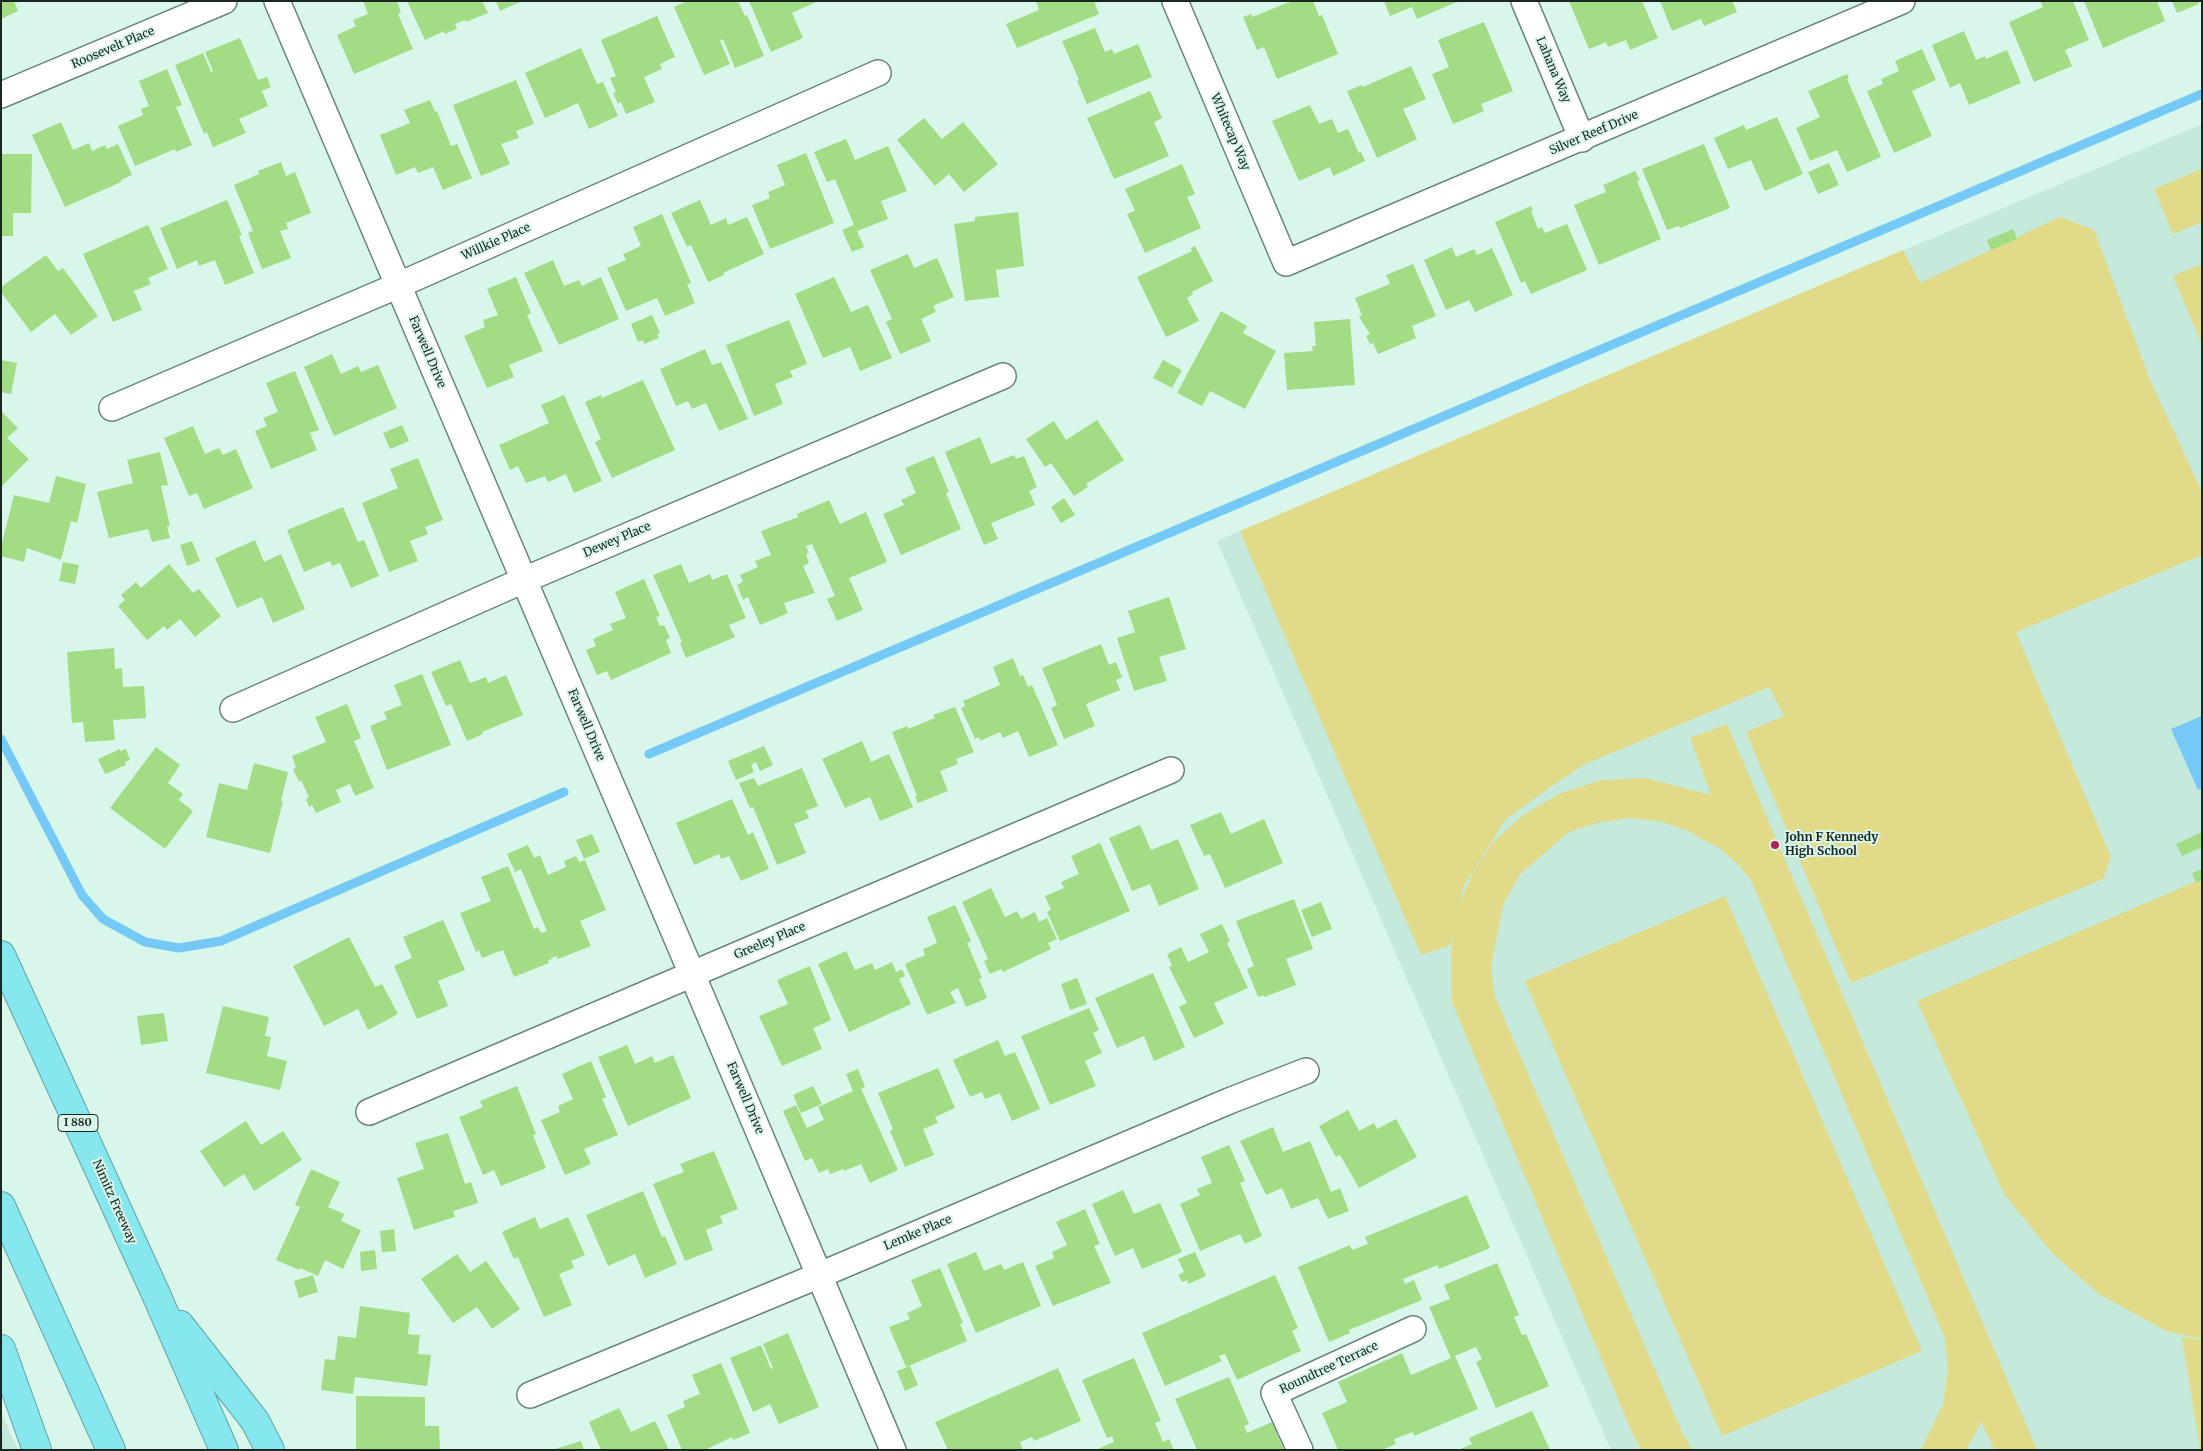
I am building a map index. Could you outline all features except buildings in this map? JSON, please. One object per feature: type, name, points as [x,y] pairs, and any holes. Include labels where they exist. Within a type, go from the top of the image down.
[{"type":"highway","name":"Nimitz Freeway","points":[[1,955],[155,1292],[224,1450]]},
{"type":"highway","points":[[1,1206],[111,1450]]},
{"type":"highway","points":[[155,1292],[255,1421],[270,1450]]},
{"type":"highway","points":[[1,1349],[37,1450]]},
{"type":"street","name":"Roosevelt Place","points":[[1,95],[224,1]]},
{"type":"street","name":"Farwell Drive","points":[[277,1],[893,1450]]},
{"type":"street","name":"Whitecap Way","points":[[1175,1],[1286,263]]},
{"type":"street","name":"Lahana Way","points":[[1524,1],[1582,138]]},
{"type":"street","name":"Silver Reef Drive","points":[[1286,263],[1582,138],[1866,8],[1902,1]]},
{"type":"street","name":"Willkie Place","points":[[112,408],[399,285],[878,73]]},
{"type":"street","name":"Dewey Place","points":[[233,709],[524,580],[1004,376]]},
{"type":"street","name":"Greeley Place","points":[[368,1112],[1171,770]]},
{"type":"street","name":"Lemke Place","points":[[530,1395],[820,1275],[1230,1101],[1306,1071]]},
{"type":"street","name":"Roundtree Terrace","points":[[1300,1450],[1274,1393],[1413,1328]]},
{"type":"shaded area","name":"John F Kennedy High School","points":[[2202,124],[2202,1449],[1611,1450],[1217,541]]},
{"type":"shaded area","points":[[2202,169],[2202,222],[2173,234],[2154,189]]},
{"type":"shaded area","points":[[2060,217],[2094,230],[2150,380],[2202,492],[2202,555],[2016,632],[2111,857],[2103,879],[1851,983],[1746,732],[1784,716],[1769,687],[1583,765],[1546,790],[1505,820],[1464,885],[1460,904],[1472,874],[1493,842],[1523,815],[1559,794],[1601,780],[1645,778],[1711,795],[1690,738],[1727,724],[2037,1450],[1995,1450],[1981,1422],[1966,1450],[1921,1450],[1943,1404],[1948,1369],[1945,1338],[1752,882],[1739,865],[1719,848],[1688,831],[1659,821],[1628,818],[1597,823],[1569,832],[1520,874],[1503,905],[1491,966],[1495,997],[1680,1428],[1692,1450],[1642,1450],[1634,1437],[1452,1002],[1451,957],[1454,931],[1451,945],[1421,955],[1240,531],[1903,250],[1920,283]]},
{"type":"shaded area","points":[[2202,264],[2202,344],[2173,276]]},
{"type":"shaded area","points":[[2202,879],[2202,1339],[2166,1331],[2099,1294],[2053,1254],[2004,1194],[1917,1001]]},
{"type":"shaded area","points":[[1725,896],[1922,1351],[1722,1436],[1525,981]]},
{"type":"shaded area","points":[[2182,1337],[2202,1340],[2202,1449],[2200,1449]]},
{"type":"shaded area","points":[[1,1412],[18,1450],[1,1450]]},
{"type":"water","points":[[2202,716],[2202,788],[2198,790],[2171,729]]},
{"type":"waterway","points":[[649,754],[2202,94]]},
{"type":"waterway","points":[[1,739],[82,895],[103,919],[145,942],[179,948],[221,941],[564,792]]},
{"type":"place","name":"John F Kennedy High School","points":[[1775,845]]}]
